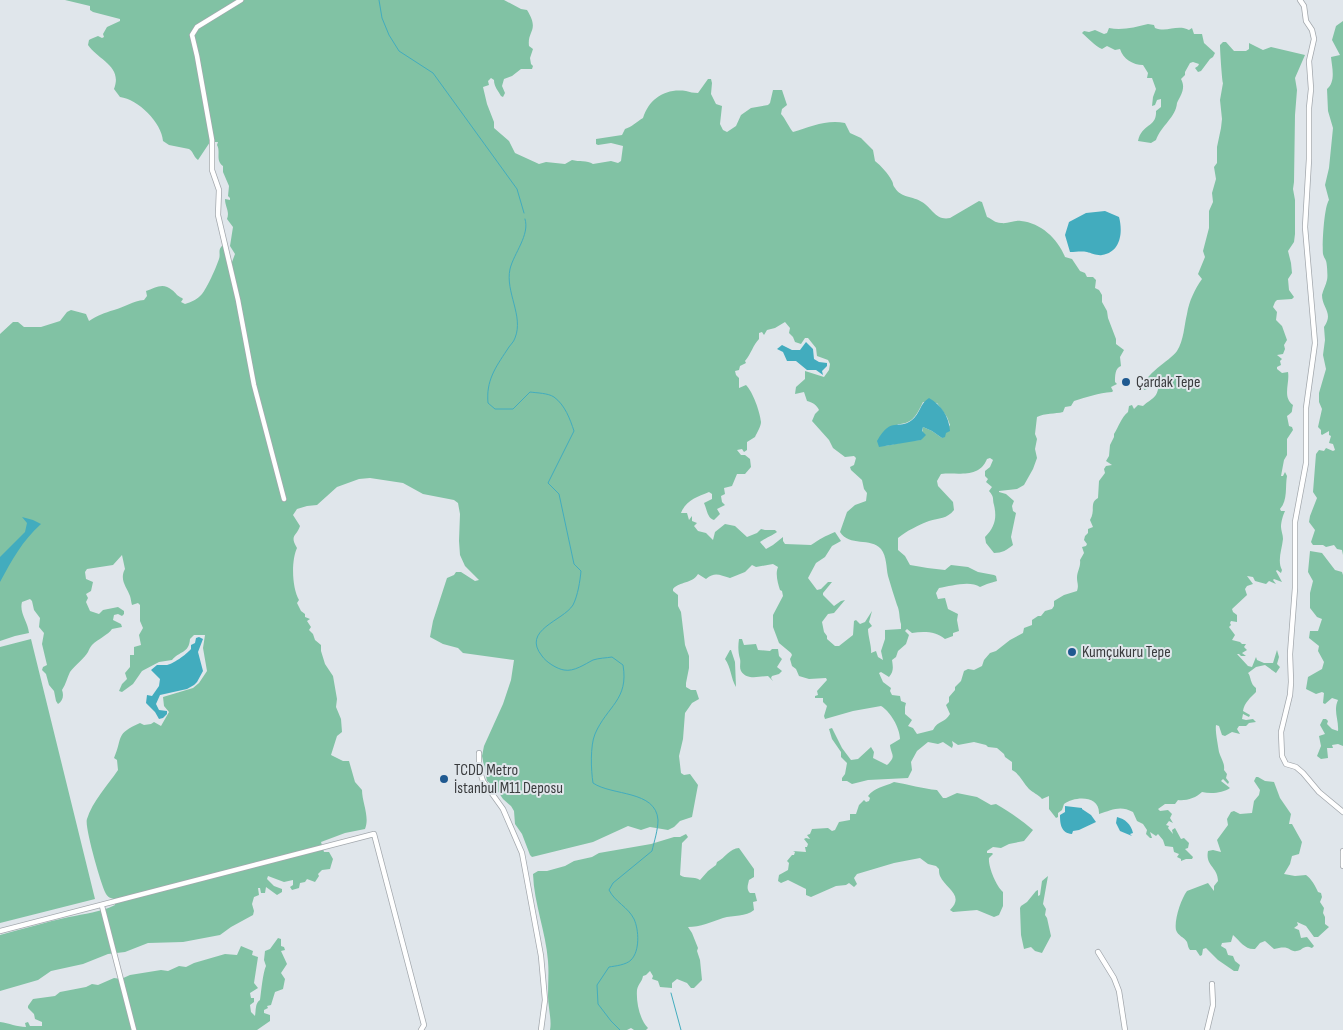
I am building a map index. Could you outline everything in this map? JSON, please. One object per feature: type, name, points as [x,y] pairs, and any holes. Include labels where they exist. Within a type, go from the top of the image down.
[{"type":"street","points":[[241,0],[197,27],[192,35],[212,140],[212,170],[218,190],[218,215],[238,300],[254,385],[284,499]]},
{"type":"street","points":[[1300,0],[1303,3],[1306,21],[1312,30],[1314,39],[1309,61],[1311,89],[1305,227],[1315,342],[1306,408],[1307,451],[1296,522],[1290,695],[1282,726],[1281,751],[1286,764],[1304,772],[1320,792],[1343,812]]},
{"type":"street","points":[[479,754],[479,769],[484,781],[503,809],[522,853],[541,956],[545,1000],[541,1030]]},
{"type":"street","points":[[0,931],[374,834],[424,1025],[421,1030]]},
{"type":"street","points":[[1343,851],[1343,866]]},
{"type":"street","points":[[102,906],[134,1030]]},
{"type":"street","points":[[1098,952],[1114,978],[1119,991],[1125,1030]]},
{"type":"street","points":[[1207,1030],[1213,1005],[1212,984]]},
{"type":"green space","points":[[65,0],[504,0],[527,10],[531,17],[533,26],[529,46],[533,49],[530,58],[533,66],[532,69],[521,69],[504,79],[502,86],[505,93],[503,97],[491,78],[488,81],[489,85],[483,87],[494,122],[494,128],[509,141],[515,153],[539,164],[546,162],[565,164],[572,160],[593,164],[611,161],[618,163],[621,161],[623,146],[611,143],[598,145],[596,144],[596,139],[622,135],[625,129],[643,118],[649,105],[659,96],[671,91],[698,93],[708,79],[711,79],[711,94],[716,104],[722,106],[720,124],[723,130],[727,132],[736,126],[741,115],[751,108],[768,105],[773,90],[782,90],[787,105],[782,109],[781,114],[793,132],[825,123],[845,123],[850,133],[861,138],[873,150],[875,161],[882,167],[898,191],[922,202],[941,218],[950,218],[979,201],[982,202],[987,217],[995,222],[1028,222],[1048,233],[1058,244],[1065,257],[1072,259],[1080,271],[1085,273],[1087,277],[1093,277],[1096,280],[1095,288],[1102,295],[1102,302],[1107,311],[1116,344],[1124,350],[1120,357],[1121,366],[1116,372],[1115,382],[1117,384],[1111,387],[1112,392],[1097,394],[1074,401],[1071,406],[1065,407],[1063,412],[1037,417],[1035,449],[1037,458],[1033,469],[1024,485],[1017,489],[999,491],[1014,501],[1012,506],[1013,511],[1016,513],[1011,537],[1013,545],[1009,548],[1002,552],[994,553],[986,543],[985,537],[991,530],[995,518],[993,498],[989,491],[992,487],[986,482],[988,479],[985,476],[985,471],[990,467],[993,460],[990,458],[987,459],[979,470],[973,472],[941,474],[937,481],[938,486],[953,502],[954,510],[946,517],[921,524],[898,538],[898,550],[905,556],[910,565],[945,570],[951,565],[968,567],[978,572],[994,575],[997,581],[980,587],[966,584],[939,588],[936,593],[938,599],[945,598],[948,609],[958,614],[959,631],[945,639],[934,633],[912,633],[907,629],[905,631],[909,635],[906,644],[892,660],[893,669],[891,675],[889,677],[881,672],[879,673],[883,682],[891,688],[892,695],[900,696],[901,701],[906,703],[905,714],[912,720],[908,726],[913,728],[917,734],[933,730],[948,717],[950,714],[946,705],[955,687],[961,681],[964,671],[968,669],[974,670],[982,666],[990,653],[1023,633],[1024,628],[1032,625],[1032,620],[1041,616],[1045,611],[1052,609],[1054,601],[1064,595],[1077,591],[1077,576],[1080,560],[1084,553],[1082,547],[1087,544],[1084,540],[1088,529],[1093,527],[1090,520],[1094,502],[1098,498],[1099,481],[1105,473],[1104,469],[1106,466],[1112,465],[1106,461],[1114,434],[1128,412],[1129,406],[1132,405],[1134,409],[1138,405],[1143,406],[1156,395],[1159,384],[1155,383],[1150,388],[1144,390],[1144,385],[1151,374],[1177,351],[1191,300],[1202,279],[1198,274],[1205,257],[1203,251],[1209,228],[1209,211],[1213,202],[1212,193],[1216,179],[1214,167],[1217,163],[1217,147],[1222,119],[1220,100],[1223,83],[1220,45],[1226,42],[1234,51],[1246,51],[1249,49],[1249,43],[1263,50],[1271,47],[1305,55],[1295,78],[1297,90],[1293,189],[1295,200],[1295,234],[1294,242],[1288,251],[1292,273],[1288,279],[1289,290],[1294,297],[1292,299],[1277,300],[1273,307],[1277,312],[1276,320],[1282,326],[1287,340],[1284,345],[1283,354],[1277,355],[1282,359],[1280,361],[1281,365],[1277,369],[1282,373],[1288,372],[1287,394],[1293,405],[1291,412],[1287,416],[1289,426],[1293,430],[1287,439],[1287,455],[1284,460],[1281,476],[1285,472],[1287,476],[1285,497],[1280,509],[1285,511],[1281,525],[1283,539],[1280,563],[1282,570],[1281,573],[1276,571],[1282,582],[1274,579],[1276,584],[1269,581],[1266,584],[1255,581],[1253,577],[1247,576],[1253,584],[1247,586],[1245,589],[1247,595],[1232,609],[1237,615],[1237,622],[1231,621],[1229,627],[1235,635],[1232,640],[1246,644],[1244,647],[1247,650],[1242,653],[1246,656],[1237,654],[1248,666],[1252,667],[1256,657],[1257,660],[1264,663],[1273,663],[1277,650],[1279,657],[1277,664],[1280,667],[1276,673],[1265,665],[1256,667],[1248,673],[1256,688],[1256,692],[1248,700],[1243,711],[1250,715],[1249,717],[1243,714],[1242,719],[1253,719],[1256,722],[1249,723],[1246,726],[1239,726],[1237,729],[1240,734],[1232,732],[1225,736],[1222,735],[1219,726],[1216,725],[1219,752],[1227,774],[1226,778],[1229,782],[1228,784],[1223,779],[1221,781],[1230,788],[1217,793],[1202,792],[1191,799],[1178,800],[1175,804],[1165,804],[1158,809],[1160,811],[1168,810],[1172,814],[1170,818],[1173,823],[1169,821],[1166,825],[1169,826],[1168,828],[1173,834],[1172,830],[1175,828],[1181,839],[1184,838],[1189,843],[1188,848],[1185,849],[1193,857],[1192,859],[1181,861],[1177,857],[1179,854],[1174,852],[1173,847],[1165,846],[1158,834],[1156,836],[1150,832],[1152,838],[1150,838],[1146,834],[1147,830],[1143,824],[1137,821],[1133,812],[1128,810],[1116,809],[1099,814],[1096,803],[1091,800],[1080,799],[1064,804],[1056,818],[1049,809],[1049,796],[1042,799],[1029,789],[1012,770],[1012,762],[1004,754],[997,748],[974,742],[958,745],[952,741],[952,748],[943,742],[938,744],[928,742],[917,751],[911,762],[912,770],[908,778],[868,780],[852,784],[842,781],[847,763],[841,757],[841,752],[832,739],[829,729],[832,728],[842,748],[851,760],[858,759],[871,747],[874,752],[873,758],[887,765],[893,757],[890,745],[900,739],[898,730],[891,716],[881,706],[825,719],[827,706],[823,702],[823,698],[815,698],[815,696],[818,695],[817,691],[827,680],[826,678],[809,679],[799,676],[796,669],[792,666],[791,653],[779,643],[773,627],[773,615],[783,596],[777,579],[778,567],[773,564],[756,567],[752,565],[745,572],[730,578],[715,575],[706,579],[698,574],[693,579],[673,589],[678,595],[678,606],[681,612],[685,645],[689,656],[686,687],[696,690],[699,699],[692,703],[685,713],[683,739],[679,756],[681,773],[684,775],[690,774],[698,785],[692,817],[680,821],[668,830],[650,827],[641,830],[628,826],[593,842],[532,857],[522,834],[515,824],[514,811],[495,787],[487,781],[482,756],[484,746],[503,704],[511,680],[514,660],[463,653],[458,648],[443,644],[430,637],[433,621],[447,578],[456,572],[461,572],[475,581],[479,580],[465,566],[460,555],[460,514],[458,503],[454,500],[423,494],[403,483],[370,478],[359,479],[337,487],[317,505],[297,509],[293,515],[300,526],[294,536],[297,548],[293,574],[299,600],[297,603],[305,617],[310,619],[307,621],[311,627],[309,630],[315,640],[321,645],[325,664],[333,676],[337,699],[336,707],[341,719],[342,732],[337,736],[331,755],[343,761],[349,761],[355,782],[362,790],[367,820],[365,829],[345,833],[321,842],[324,852],[329,852],[333,859],[330,869],[322,870],[315,882],[307,879],[305,882],[300,883],[299,888],[292,890],[290,887],[293,885],[293,880],[284,882],[268,876],[267,879],[274,886],[282,889],[282,892],[277,895],[266,887],[265,893],[261,893],[260,888],[258,888],[259,895],[254,897],[252,904],[253,915],[220,935],[183,942],[148,943],[125,952],[108,954],[83,964],[51,971],[38,980],[0,991],[0,935],[98,911],[115,905],[114,899],[108,897],[105,892],[93,855],[87,824],[89,813],[118,770],[117,760],[114,758],[123,733],[140,723],[144,725],[154,722],[161,726],[169,712],[164,706],[163,697],[193,688],[207,671],[203,648],[205,635],[194,635],[183,652],[172,660],[159,662],[142,671],[133,684],[122,692],[119,691],[127,679],[125,673],[130,667],[130,655],[134,655],[134,647],[141,645],[139,635],[143,628],[140,621],[140,605],[138,603],[132,605],[123,580],[125,569],[122,555],[113,565],[87,569],[85,572],[86,579],[93,582],[91,591],[86,594],[88,598],[86,602],[90,611],[99,614],[103,610],[118,607],[124,611],[124,614],[122,616],[114,615],[113,620],[121,624],[122,627],[112,629],[91,646],[86,655],[70,672],[62,690],[63,696],[60,703],[58,704],[56,701],[54,691],[42,670],[47,665],[42,644],[44,633],[39,627],[40,618],[34,610],[30,599],[22,602],[21,606],[29,633],[0,641],[0,334],[13,322],[18,322],[24,327],[41,327],[60,321],[71,310],[86,314],[89,321],[104,313],[144,300],[147,296],[146,291],[159,286],[169,288],[183,299],[181,302],[185,304],[198,298],[204,291],[218,263],[220,250],[223,245],[230,263],[235,254],[230,246],[233,227],[227,219],[228,214],[225,202],[225,199],[230,200],[228,196],[229,186],[223,172],[223,166],[219,161],[218,142],[210,142],[198,160],[189,149],[169,145],[163,141],[162,134],[148,113],[134,102],[120,97],[114,89],[116,81],[112,69],[88,45],[89,40],[98,36],[104,37],[103,34],[107,27],[120,21],[120,19],[93,12],[90,10],[90,6]],"holes":[[[785,322],[790,328],[789,333],[795,342],[801,344],[805,338],[808,338],[816,348],[817,356],[828,360],[830,364],[829,370],[824,377],[805,371],[805,379],[796,387],[795,394],[804,392],[807,401],[818,408],[819,410],[812,421],[829,440],[833,448],[845,457],[854,456],[856,458],[854,465],[850,467],[862,480],[867,493],[866,501],[855,505],[847,512],[840,532],[844,537],[854,541],[877,545],[884,555],[888,576],[899,610],[901,629],[885,630],[885,639],[881,651],[883,660],[878,657],[876,651],[871,653],[868,629],[872,626],[869,622],[872,611],[865,622],[860,624],[856,620],[854,621],[853,635],[839,646],[835,646],[827,639],[824,632],[822,622],[828,614],[834,613],[845,600],[834,606],[823,595],[832,582],[828,582],[821,589],[817,590],[808,578],[816,563],[825,557],[832,546],[841,541],[835,532],[811,545],[785,544],[783,537],[766,549],[760,542],[777,532],[775,530],[761,529],[747,537],[735,526],[725,524],[715,532],[713,540],[706,533],[698,531],[694,526],[697,523],[692,521],[692,516],[689,520],[687,513],[681,513],[689,502],[709,492],[712,494],[712,499],[704,503],[709,515],[714,520],[720,514],[717,509],[725,505],[722,502],[721,496],[725,494],[724,488],[732,486],[737,474],[745,474],[751,467],[750,459],[745,455],[741,455],[737,450],[742,449],[744,452],[747,450],[747,442],[755,437],[761,422],[756,402],[749,388],[746,385],[739,388],[739,378],[735,371],[739,370],[740,366],[746,363],[745,361],[759,339],[759,333],[762,332],[764,335],[767,330]],[[923,402],[937,403],[947,417],[950,425],[942,438],[923,427],[921,440],[884,446],[898,424],[911,420]]]},
{"type":"green space","points":[[1343,21],[1343,555],[1342,550],[1337,549],[1334,545],[1326,547],[1323,545],[1313,545],[1311,542],[1315,530],[1309,522],[1317,498],[1313,492],[1316,454],[1319,450],[1324,451],[1326,448],[1335,450],[1333,444],[1329,443],[1331,436],[1329,431],[1322,435],[1318,427],[1322,409],[1319,402],[1319,393],[1326,369],[1323,355],[1324,327],[1328,318],[1322,300],[1327,282],[1326,262],[1323,254],[1323,235],[1329,200],[1325,185],[1329,168],[1333,128],[1328,111],[1327,89],[1332,82],[1331,57],[1340,55],[1332,40],[1336,26]]},
{"type":"green space","points":[[1148,24],[1164,30],[1185,28],[1189,30],[1192,28],[1194,34],[1202,34],[1204,43],[1215,53],[1201,71],[1198,72],[1195,68],[1199,64],[1190,63],[1185,75],[1181,79],[1183,88],[1174,113],[1156,140],[1151,143],[1138,141],[1143,131],[1154,120],[1156,111],[1161,107],[1161,99],[1157,100],[1155,105],[1152,106],[1156,89],[1152,78],[1147,78],[1148,73],[1143,65],[1129,61],[1123,56],[1120,49],[1115,50],[1107,46],[1102,49],[1082,33],[1095,30],[1104,34],[1107,33],[1109,28],[1124,29]]},
{"type":"green space","points":[[1310,551],[1322,553],[1335,570],[1342,572],[1343,575],[1343,746],[1338,744],[1332,745],[1333,748],[1327,748],[1328,758],[1321,759],[1317,756],[1321,746],[1319,736],[1325,734],[1320,725],[1323,719],[1326,719],[1328,721],[1327,724],[1332,729],[1338,731],[1336,708],[1338,700],[1332,698],[1325,704],[1323,703],[1324,693],[1316,694],[1306,689],[1308,677],[1322,669],[1324,662],[1318,651],[1319,646],[1309,638],[1310,631],[1318,631],[1322,619],[1317,617],[1310,608],[1310,593],[1313,581],[1308,572]]},
{"type":"green space","points":[[31,639],[95,899],[0,923],[0,647]]},
{"type":"green space","points":[[739,639],[742,639],[744,645],[756,644],[758,650],[770,651],[778,649],[779,656],[782,659],[777,667],[782,671],[772,676],[773,681],[768,676],[750,677],[741,671],[738,649]]},
{"type":"green space","points":[[730,650],[735,662],[736,687],[725,659]]},
{"type":"green space","points":[[1256,777],[1274,782],[1280,798],[1291,814],[1289,824],[1292,824],[1302,842],[1299,854],[1292,856],[1284,874],[1306,875],[1310,878],[1318,892],[1321,893],[1320,902],[1324,908],[1325,924],[1329,927],[1318,937],[1314,937],[1306,926],[1297,922],[1298,925],[1294,928],[1299,930],[1301,938],[1307,937],[1314,946],[1312,948],[1305,947],[1298,951],[1285,948],[1274,949],[1265,941],[1260,943],[1255,949],[1251,949],[1243,945],[1233,935],[1231,942],[1222,943],[1221,946],[1240,965],[1238,971],[1234,971],[1218,960],[1206,948],[1203,949],[1200,956],[1196,950],[1190,950],[1187,942],[1176,930],[1176,921],[1180,904],[1187,891],[1208,883],[1214,891],[1214,886],[1218,881],[1216,873],[1208,860],[1208,851],[1221,852],[1217,840],[1228,825],[1227,819],[1231,812],[1234,811],[1240,814],[1252,813],[1254,801],[1259,795],[1260,790],[1254,781]]},
{"type":"green space","points":[[894,782],[937,790],[943,798],[957,793],[977,797],[991,805],[996,804],[1033,830],[1024,841],[1001,848],[993,847],[987,851],[987,853],[993,854],[989,858],[991,871],[1003,892],[1003,906],[999,915],[994,917],[977,910],[953,912],[950,910],[956,900],[953,892],[943,881],[939,869],[920,858],[894,863],[857,874],[854,878],[857,884],[854,887],[849,883],[836,886],[811,897],[806,895],[806,889],[788,880],[781,883],[778,881],[779,875],[788,870],[789,863],[787,861],[794,855],[795,852],[793,851],[806,852],[805,847],[808,844],[804,839],[810,839],[807,835],[810,834],[812,829],[828,828],[832,831],[835,830],[839,822],[850,820],[850,814],[856,814],[859,805],[864,800],[866,802],[869,801],[870,798],[868,796],[871,793]]},
{"type":"green space","points":[[686,834],[688,837],[682,843],[680,875],[700,880],[717,862],[736,848],[739,848],[754,869],[754,877],[749,880],[748,890],[750,893],[755,893],[757,901],[753,902],[754,910],[743,915],[688,927],[698,948],[702,980],[694,988],[677,979],[672,983],[672,988],[660,987],[658,981],[652,979],[653,976],[650,971],[643,976],[637,995],[641,1016],[648,1028],[646,1030],[634,1030],[631,1028],[627,1030],[550,1030],[547,950],[535,896],[533,874],[538,871],[547,871],[565,866],[599,853],[651,844]]},
{"type":"green space","points":[[1048,876],[1043,904],[1046,909],[1045,915],[1051,936],[1042,953],[1035,951],[1031,947],[1024,949],[1021,935],[1020,908],[1036,891],[1038,890],[1038,896],[1040,895],[1042,881]]},
{"type":"green space","points":[[278,938],[281,939],[281,946],[284,947],[285,950],[281,951],[287,964],[281,973],[285,979],[283,989],[275,992],[271,1005],[267,1006],[268,1008],[264,1010],[264,1013],[270,1015],[270,1021],[257,1030],[0,1030],[0,1022],[23,1027],[26,1027],[25,1023],[28,1022],[30,1026],[42,1026],[42,1022],[35,1019],[34,1014],[28,1008],[33,999],[55,996],[60,992],[92,984],[98,985],[114,978],[121,979],[130,975],[161,970],[168,971],[179,966],[186,967],[225,954],[237,955],[241,946],[253,951],[252,955],[258,957],[254,983],[258,988],[250,993],[251,998],[254,998],[254,1002],[250,1005],[251,1012],[255,1016],[266,966],[264,960],[265,951],[270,949]]},
{"type":"water","points":[[1105,211],[1119,217],[1121,229],[1117,246],[1108,253],[1100,255],[1070,252],[1065,235],[1069,222],[1086,213]]},
{"type":"water","points":[[806,342],[813,349],[814,359],[827,363],[827,366],[822,371],[823,375],[816,370],[807,370],[796,361],[787,361],[783,352],[777,349],[782,345],[792,350],[800,350]]},
{"type":"water","points":[[929,398],[941,408],[946,416],[950,431],[946,433],[945,437],[942,438],[923,427],[922,431],[926,435],[921,440],[879,447],[877,441],[887,428],[912,420]]},
{"type":"water","points":[[22,517],[41,524],[34,530],[13,558],[0,582],[0,557],[25,532],[27,523]]},
{"type":"water","points":[[199,637],[203,639],[198,652],[203,671],[197,682],[187,689],[160,695],[156,704],[159,710],[167,711],[167,714],[159,719],[146,703],[147,695],[152,696],[159,686],[160,679],[151,670],[157,665],[169,665],[179,659],[191,649],[191,645]]},
{"type":"water","points":[[1065,806],[1082,808],[1096,822],[1073,831],[1072,834],[1065,832],[1061,825],[1060,815],[1065,812]]},
{"type":"water","points":[[1117,817],[1129,825],[1133,833],[1130,834],[1132,836],[1120,831],[1116,823]]},
{"type":"waterway","points":[[379,0],[382,18],[389,35],[399,51],[433,73],[517,189],[524,213]]},
{"type":"waterway","points":[[525,219],[525,231],[512,263],[509,278],[516,313],[517,330],[514,339],[492,375],[488,388],[488,403],[495,409],[513,409],[530,392],[539,393],[554,397],[567,412],[574,431],[548,483],[559,494],[574,564],[581,571],[573,605],[540,633],[537,639],[537,647],[546,661],[564,670],[575,669],[595,659],[612,657],[623,665],[624,677],[620,695],[600,724],[593,739],[591,758],[593,783],[632,795],[650,803],[655,810],[658,820],[652,851],[613,883],[609,890],[634,919],[638,934],[636,951],[631,960],[609,967],[597,985],[598,1004],[620,1030]]},
{"type":"waterway","points":[[671,993],[681,1030]]},
{"type":"place","name":"Çardak Tepe","points":[[1126,382]]},
{"type":"place","name":"Kumçukuru Tepe","points":[[1072,652]]},
{"type":"place","name":"TCDD Metro İstanbul M11 Deposu","points":[[444,779]]}]
